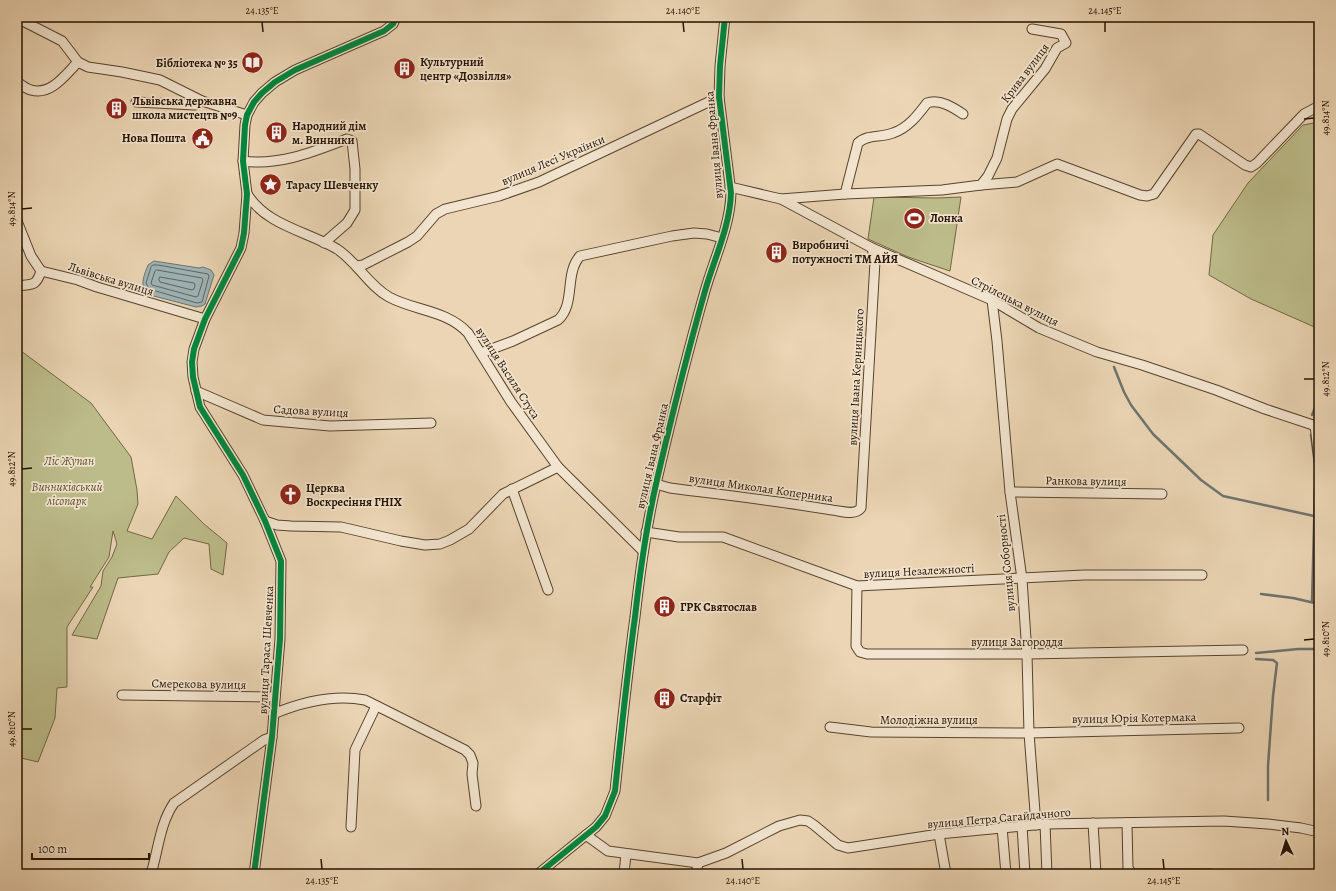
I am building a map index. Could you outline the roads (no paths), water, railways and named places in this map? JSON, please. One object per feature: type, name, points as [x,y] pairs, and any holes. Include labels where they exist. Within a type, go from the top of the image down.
[{"type":"street","name":"вулиця Тараса Шевченка","points":[[254,874],[272,737],[280,639],[281,561],[265,521],[242,475],[200,407],[193,377],[192,362],[194,349],[205,319],[241,248],[244,233],[247,194],[243,161],[244,138],[247,115],[254,102],[275,82],[295,70],[384,32],[393,24],[396,17]]},
{"type":"street","name":"вулиця Івана Франка","points":[[538,874],[596,827],[605,816],[615,791],[646,532],[656,484],[705,290],[722,238],[730,204],[730,187],[719,97],[720,66],[725,17]]},
{"type":"street","points":[[17,18],[62,41],[78,62],[88,67],[160,80],[202,101],[247,115]]},
{"type":"street","name":"Крива вулиця","points":[[981,185],[988,176],[997,158],[1007,119],[1012,108],[1045,69],[1057,48],[1066,42],[1061,34],[1032,29]]},
{"type":"street","points":[[17,82],[31,90],[40,92],[48,90],[78,62]]},
{"type":"street","name":"вулиця Лесі Українки","points":[[358,266],[363,265],[408,242],[417,236],[436,214],[445,209],[499,196],[539,182],[719,97]]},
{"type":"street","points":[[136,102],[196,105],[202,101]]},
{"type":"street","points":[[845,194],[858,143],[862,139],[891,134],[901,130],[911,123],[930,102],[939,102],[964,114]]},
{"type":"street","points":[[781,199],[845,194],[942,190],[1017,182],[1057,164],[1140,195],[1150,196],[1154,194],[1196,134],[1199,134],[1245,165],[1251,167],[1257,163],[1304,114],[1319,106]]},
{"type":"street","points":[[243,161],[257,163],[277,161],[304,155],[347,139],[352,141],[355,169],[355,210],[347,223],[324,243]]},
{"type":"street","name":"Стрілецька вулиця","points":[[730,187],[781,199],[872,248],[992,300],[1039,328],[1097,352],[1142,365],[1317,426]]},
{"type":"street","name":"вулиця Василя Стуса","points":[[247,194],[253,204],[268,216],[324,243],[347,256],[377,288],[389,297],[450,319],[464,328],[511,402],[558,467],[643,551]]},
{"type":"street","points":[[17,221],[31,256],[41,271],[36,283],[17,286]]},
{"type":"street","points":[[481,353],[513,341],[558,320],[563,316],[567,309],[574,268],[576,261],[580,256],[672,236],[694,233],[707,234],[722,238]]},
{"type":"street","name":"вулиця Івана Керницького","points":[[861,508],[875,261],[872,248]]},
{"type":"street","name":"Львівська вулиця","points":[[41,271],[78,280],[112,292],[205,319]]},
{"type":"street","name":"вулиця Соборності","points":[[992,300],[1010,492],[1022,579],[1029,733],[1047,874]]},
{"type":"street","name":"Садова вулиця","points":[[196,391],[263,420],[330,426],[431,423]]},
{"type":"street","points":[[1317,426],[1319,460]]},
{"type":"street","points":[[265,521],[277,525],[341,527],[401,541],[425,545],[440,544],[468,529],[503,494],[558,467]]},
{"type":"street","name":"вулиця Миколая Коперника","points":[[656,484],[677,489],[800,504],[846,512],[859,512],[861,508]]},
{"type":"street","points":[[512,489],[548,590]]},
{"type":"street","name":"Ранкова вулиця","points":[[1010,492],[1162,494]]},
{"type":"street","name":"вулиця Незалежності","points":[[646,532],[678,537],[723,537],[857,586],[1084,575],[1202,575]]},
{"type":"street","name":"вулиця Загороддя","points":[[857,586],[855,634],[856,646],[860,652],[875,654],[1026,654],[1243,650]]},
{"type":"street","name":"Смерекова вулиця","points":[[122,695],[275,697]]},
{"type":"street","name":"вулиця Тараса Шевченка","points":[[273,714],[294,706],[317,700],[337,698],[354,698],[365,700],[465,750],[470,755],[473,763],[472,774],[476,806]]},
{"type":"street","points":[[351,827],[355,750],[376,706]]},
{"type":"street","name":"Молодіжна вулиця","points":[[830,727],[871,732],[1029,733]]},
{"type":"street","name":"вулиця Юрія Котермака","points":[[1029,733],[1239,728]]},
{"type":"street","points":[[151,874],[164,824],[174,803],[264,740],[272,737]]},
{"type":"street","name":"вулиця Петра Сагайдачного","points":[[698,863],[726,853],[779,826],[800,820],[814,825],[838,846],[848,848],[939,834],[1040,824],[1224,821],[1268,824],[1319,832]]},
{"type":"street","points":[[1093,823],[1096,874]]},
{"type":"street","points":[[1127,823],[1128,868],[1132,874],[1211,874]]},
{"type":"street","points":[[1022,826],[1025,874]]},
{"type":"street","points":[[1002,827],[1006,874]]},
{"type":"street","points":[[939,834],[946,874]]},
{"type":"street","points":[[586,835],[608,852],[698,863],[696,874]]},
{"type":"street","points":[[624,874],[626,854]]},
{"type":"water","points":[[154,261],[199,268],[203,267],[211,270],[214,275],[205,304],[196,307],[150,295],[146,292],[143,285],[145,273],[148,265]]},
{"type":"waterway","points":[[1114,367],[1131,405],[1153,434],[1201,480],[1223,496],[1314,516]]},
{"type":"waterway","points":[[1312,415],[1319,398]]},
{"type":"waterway","points":[[1311,435],[1316,471],[1312,602]]},
{"type":"waterway","points":[[1261,594],[1293,598],[1319,604]]},
{"type":"waterway","points":[[1256,653],[1298,649],[1319,649]]},
{"type":"waterway","points":[[1256,659],[1273,660],[1277,663],[1268,766],[1268,800]]},
{"type":"place","name":"Бібліотека № 35","points":[[253,63]]},
{"type":"place","name":"Культурний центр «Дозвілля»","points":[[404,69]]},
{"type":"place","name":"Львівська державна школа мистецтв №9","points":[[116,108]]},
{"type":"place","name":"Народний дім м. Винники","points":[[277,133]]},
{"type":"place","name":"Нова Пошта","points":[[202,138]]},
{"type":"place","name":"Тарасу Шевченку","points":[[271,185]]},
{"type":"place","name":"Лонка","points":[[915,218]]},
{"type":"place","name":"Виробничі потужності ТМ АЙЯ","points":[[777,252]]},
{"type":"place","name":"Церква Воскресіння ГНІХ","points":[[290,495]]},
{"type":"place","name":"ГРК Святослав","points":[[664,607]]},
{"type":"place","name":"Старфіт","points":[[664,698]]},
{"type":"park label","name":"Ліс Жупан","points":[[69,461]]},
{"type":"park label","name":"Винниківський лісопарк","points":[[67,494]]}]
